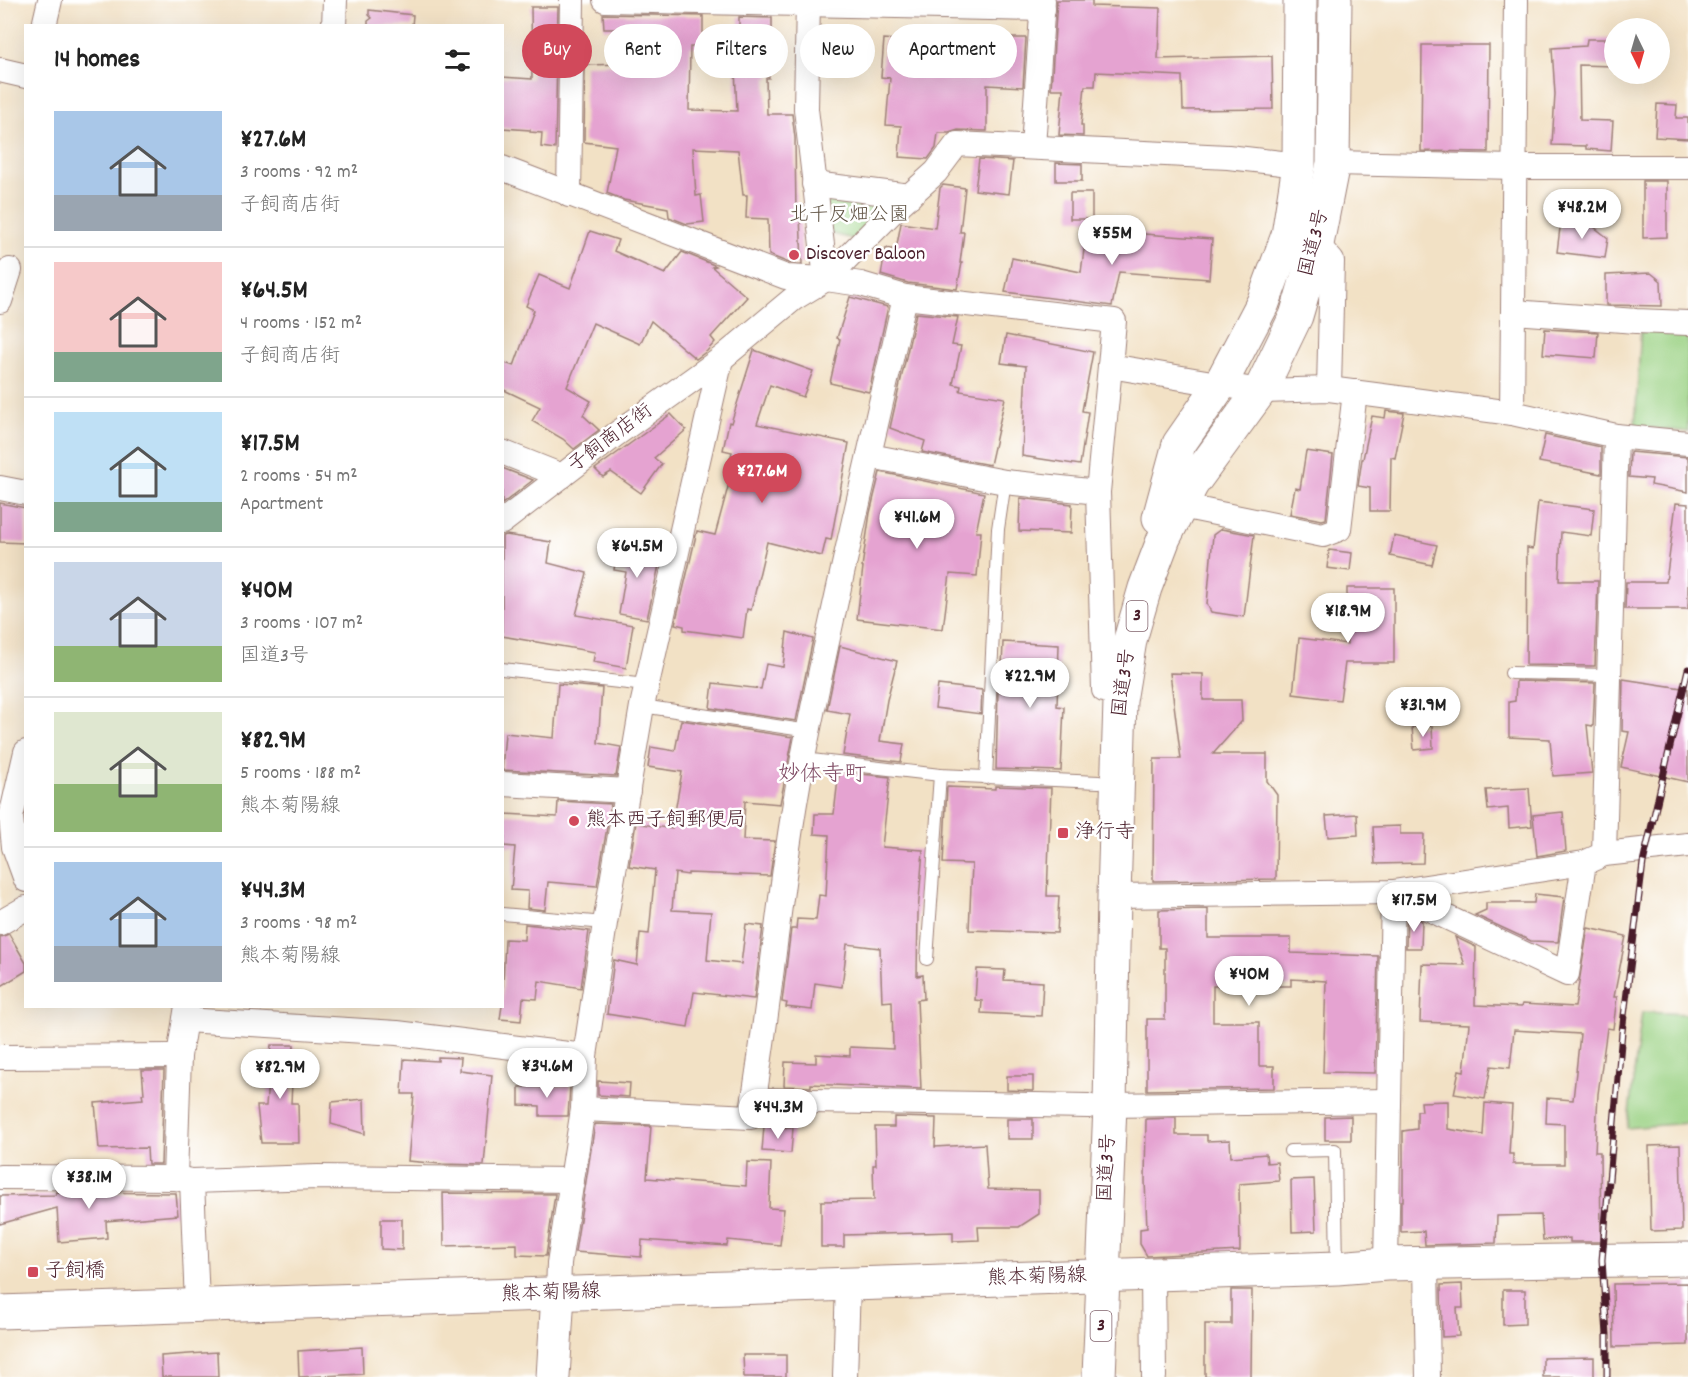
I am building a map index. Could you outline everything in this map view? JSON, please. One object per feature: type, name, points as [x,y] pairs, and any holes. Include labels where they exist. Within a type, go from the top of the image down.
[{"type":"main road","name":"国道3号","points":[[1082,1377],[1093,1276],[1099,1106],[1100,782],[1104,690],[1127,596],[1154,534],[1179,444],[1220,385],[1263,303],[1288,235],[1299,165],[1300,0]]},
{"type":"main road","name":"国道3号","points":[[1099,1106],[1114,896],[1120,701],[1130,640],[1145,588],[1164,538],[1192,484],[1260,391],[1296,316],[1317,244],[1333,163],[1335,0]]},
{"type":"main road","name":"熊本菊陽線","points":[[0,1312],[352,1298],[558,1294],[1337,1268],[1386,1264],[1688,1259]]},
{"type":"main road","name":"国道3号","points":[[1093,1276],[1099,1377]]},
{"type":"main road","points":[[553,1377],[558,1294]]},
{"type":"street","points":[[44,24],[50,0]]},
{"type":"street","points":[[334,24],[335,0]]},
{"type":"street","points":[[569,195],[572,0]]},
{"type":"street","points":[[605,0],[1043,4],[1033,147],[1228,157],[1299,165]]},
{"type":"street","points":[[1512,413],[1516,0]]},
{"type":"street","points":[[808,2],[806,109],[826,279]]},
{"type":"street","points":[[0,70],[24,76]]},
{"type":"street","name":"子飼商店街","points":[[504,520],[615,435],[721,359],[793,299],[826,279],[936,172],[957,144],[1033,147]]},
{"type":"street","points":[[1333,163],[1516,167],[1688,167]]},
{"type":"street","points":[[504,169],[786,277],[861,284],[905,297],[1114,321],[1098,492],[1104,690]]},
{"type":"street","points":[[814,184],[910,196]]},
{"type":"street","points":[[1317,244],[1332,261],[1329,389]]},
{"type":"street","points":[[0,301],[12,271]]},
{"type":"street","points":[[583,1109],[751,1117],[781,895],[803,759],[836,598],[905,297]]},
{"type":"street","points":[[1514,312],[1688,323]]},
{"type":"street","points":[[558,1294],[559,1263],[583,1109],[585,1056],[605,922],[644,695],[721,359]]},
{"type":"street","points":[[1110,366],[1260,391],[1329,389],[1355,392],[1512,413],[1616,436],[1688,443]]},
{"type":"street","points":[[1181,506],[1323,535],[1340,528],[1355,392]]},
{"type":"street","points":[[1393,892],[1567,974],[1594,859],[1608,675],[1616,436]]},
{"type":"street","points":[[504,453],[562,476]]},
{"type":"street","points":[[870,456],[1005,482],[1098,492]]},
{"type":"street","points":[[0,488],[24,494]]},
{"type":"street","points":[[24,761],[11,817],[14,847],[24,874]]},
{"type":"street","points":[[504,784],[628,791]]},
{"type":"street","points":[[1114,896],[1393,892],[1688,845]]},
{"type":"street","points":[[1386,1264],[1393,892]]},
{"type":"street","points":[[0,923],[24,909]]},
{"type":"street","points":[[197,1304],[183,1179],[179,1056],[186,1013],[396,1033],[585,1056]]},
{"type":"street","points":[[0,1057],[179,1056]]},
{"type":"street","points":[[754,1100],[1099,1106],[1389,1101]]},
{"type":"street","points":[[0,1177],[572,1180]]},
{"type":"street","points":[[1426,1263],[1428,1377]]},
{"type":"street","points":[[1153,1274],[1154,1377]]},
{"type":"street","points":[[845,1377],[848,1284]]},
{"type":"lane","points":[[986,778],[998,529],[1005,482]]},
{"type":"lane","points":[[504,669],[644,695],[809,731]]},
{"type":"lane","points":[[1511,673],[1608,675]]},
{"type":"lane","points":[[803,759],[940,775],[1100,782]]},
{"type":"lane","points":[[927,959],[940,775]]},
{"type":"lane","points":[[504,914],[605,922]]},
{"type":"lane","points":[[1290,1151],[1335,1150],[1337,1268]]},
{"type":"green space","name":"北千反畑公園","points":[[819,192],[892,200],[857,240],[824,232]]},
{"type":"green space","points":[[1641,327],[1688,328],[1688,432],[1635,426]]},
{"type":"green space","points":[[1642,1012],[1688,1014],[1688,1123],[1627,1128]]},
{"type":"building","points":[[1057,0],[1092,0],[1092,6],[1160,8],[1158,59],[1272,56],[1273,109],[1183,110],[1182,76],[1096,72],[1095,86],[1085,86],[1081,125],[1083,125],[1083,136],[1059,135],[1063,89],[1051,89]]},
{"type":"building","points":[[531,7],[558,7],[558,24],[531,24]]},
{"type":"building","points":[[369,10],[413,15],[412,24],[368,24],[372,18]]},
{"type":"building","points":[[603,14],[703,16],[703,24],[694,24],[694,47],[690,47],[689,110],[737,111],[735,78],[766,78],[767,114],[792,114],[795,138],[796,215],[800,215],[802,264],[789,263],[769,255],[768,219],[746,218],[747,195],[743,195],[738,150],[693,148],[696,196],[701,195],[704,222],[687,224],[669,217],[668,208],[624,200],[607,193],[616,146],[584,142],[585,78],[592,78],[592,65],[604,65],[604,78],[682,78],[682,24],[604,24],[604,29]]},
{"type":"building","points":[[739,17],[772,18],[772,24],[739,24]]},
{"type":"building","points":[[1017,38],[1026,38],[1023,87],[987,85],[987,131],[958,130],[938,133],[936,148],[928,159],[899,157],[901,126],[886,125],[890,78],[1017,78]]},
{"type":"building","points":[[884,39],[887,39],[887,78],[881,77]]},
{"type":"building","points":[[1587,39],[1604,39],[1604,66],[1579,65],[1580,120],[1613,121],[1611,151],[1586,149],[1586,146],[1552,145],[1555,94],[1552,48],[1586,46]]},
{"type":"building","points":[[1422,45],[1489,45],[1488,152],[1421,151]]},
{"type":"building","points":[[504,77],[556,78],[555,149],[541,147],[542,133],[504,128]]},
{"type":"building","points":[[1657,104],[1677,105],[1676,118],[1688,118],[1688,139],[1655,137]]},
{"type":"building","points":[[979,159],[1013,161],[1009,194],[975,190]]},
{"type":"building","points":[[1056,163],[1082,164],[1082,181],[1056,181]]},
{"type":"building","points":[[1643,181],[1667,181],[1667,237],[1643,238]]},
{"type":"building","points":[[943,185],[965,188],[960,232],[964,232],[960,263],[962,263],[957,289],[908,283],[881,275],[886,248],[896,250],[901,223],[935,228],[940,188]]},
{"type":"building","points":[[1070,193],[1092,193],[1092,219],[1070,219]]},
{"type":"building","points":[[1561,220],[1590,224],[1608,238],[1605,258],[1557,252]]},
{"type":"building","points":[[1087,227],[1130,233],[1212,239],[1209,279],[1119,272],[1112,306],[1005,292],[1012,258],[1081,272]]},
{"type":"building","points":[[590,231],[618,240],[614,251],[665,274],[682,252],[714,265],[716,266],[712,267],[747,297],[711,337],[715,342],[696,359],[651,321],[640,344],[593,323],[567,387],[591,401],[583,415],[599,430],[574,449],[563,439],[532,421],[540,407],[504,390],[504,363],[514,366],[534,310],[526,306],[539,275],[570,288]]},
{"type":"building","points":[[1651,273],[1661,281],[1662,306],[1606,305],[1606,275]]},
{"type":"building","points":[[850,297],[888,307],[869,392],[830,383],[840,339],[837,338]]},
{"type":"building","points":[[916,313],[958,317],[952,345],[961,346],[953,384],[961,386],[960,391],[1005,398],[990,465],[922,452],[925,441],[890,428]]},
{"type":"building","points":[[1545,329],[1598,332],[1596,358],[1543,354]]},
{"type":"building","points":[[1006,335],[1093,352],[1082,411],[1088,412],[1080,465],[1022,456],[1026,366],[1001,363]]},
{"type":"building","points":[[754,350],[813,371],[803,397],[770,385],[757,424],[849,443],[831,540],[826,539],[822,556],[767,542],[751,610],[747,609],[743,638],[684,630],[684,626],[675,624],[697,531],[715,535],[731,476],[726,475],[732,452],[723,450],[729,422],[731,423]]},
{"type":"building","points":[[1386,411],[1404,413],[1395,458],[1391,457],[1390,511],[1370,511],[1370,488],[1358,486],[1362,459],[1372,416],[1385,418]]},
{"type":"building","points":[[671,414],[686,430],[654,458],[662,464],[641,493],[611,472],[603,477],[595,469]]},
{"type":"building","points":[[1545,435],[1601,447],[1601,474],[1539,462]]},
{"type":"building","points":[[1306,451],[1333,455],[1326,519],[1290,514],[1295,488],[1300,489]]},
{"type":"building","points":[[1630,452],[1688,457],[1688,492],[1651,485],[1652,479],[1629,477]]},
{"type":"building","points":[[504,469],[533,480],[504,502]]},
{"type":"building","points":[[880,472],[984,493],[976,532],[981,532],[977,576],[950,574],[943,629],[857,619],[870,513]]},
{"type":"building","points":[[1020,498],[1072,504],[1071,533],[1019,531]]},
{"type":"building","points":[[1538,502],[1594,509],[1591,536],[1561,532],[1559,581],[1598,581],[1595,666],[1526,665],[1527,548],[1533,549]]},
{"type":"building","points":[[0,503],[24,508],[24,543],[0,542]]},
{"type":"building","points":[[1676,503],[1688,504],[1688,609],[1625,609],[1626,582],[1666,582]]},
{"type":"building","points":[[1221,529],[1254,535],[1244,617],[1211,612],[1207,604],[1213,535]]},
{"type":"building","points":[[504,536],[551,542],[548,563],[587,573],[576,615],[633,625],[626,668],[593,662],[595,652],[504,636]]},
{"type":"building","points":[[1394,536],[1437,545],[1432,565],[1390,556]]},
{"type":"building","points":[[618,544],[662,552],[647,619],[619,614],[626,572],[614,570]]},
{"type":"building","points":[[1329,550],[1352,553],[1350,571],[1327,568]]},
{"type":"building","points":[[1347,588],[1394,588],[1394,663],[1345,663],[1340,700],[1293,694],[1299,638],[1347,644]]},
{"type":"building","points":[[787,632],[813,639],[796,721],[710,708],[713,683],[761,689],[766,664],[783,667]]},
{"type":"building","points":[[1003,642],[1059,645],[1057,706],[1064,707],[1061,771],[996,769],[998,692],[1001,692]]},
{"type":"building","points":[[840,646],[897,661],[880,741],[904,744],[901,762],[843,755],[850,714],[827,710]]},
{"type":"building","points":[[1170,673],[1203,674],[1203,700],[1241,700],[1242,721],[1213,754],[1267,754],[1267,781],[1277,795],[1276,879],[1153,881],[1154,759],[1181,759]]},
{"type":"building","points":[[1623,679],[1688,689],[1688,782],[1621,767],[1629,732],[1622,731]]},
{"type":"building","points":[[1516,681],[1595,683],[1593,726],[1587,725],[1592,773],[1553,776],[1550,739],[1509,737],[1509,702],[1515,701]]},
{"type":"building","points":[[558,684],[602,688],[598,743],[621,747],[616,776],[504,770],[505,733],[554,738]]},
{"type":"building","points":[[938,685],[982,690],[981,714],[935,708]]},
{"type":"building","points":[[681,720],[793,737],[780,804],[745,801],[743,840],[775,841],[770,876],[675,873],[672,910],[711,912],[707,960],[741,964],[746,924],[763,926],[754,999],[694,992],[688,1027],[607,1014],[614,960],[637,965],[640,933],[649,934],[655,870],[629,866],[636,823],[672,829],[682,772],[648,767],[651,747],[675,751]]},
{"type":"building","points":[[1432,726],[1433,748],[1414,750],[1412,727]]},
{"type":"building","points":[[841,772],[890,777],[882,847],[923,850],[918,913],[917,976],[923,975],[924,999],[917,1000],[921,1089],[811,1084],[811,1087],[784,1086],[785,1062],[816,1063],[816,1054],[850,1056],[850,1047],[893,1049],[892,1001],[882,1002],[880,948],[847,944],[842,987],[815,983],[812,1010],[786,1007],[787,1003],[782,1002],[791,929],[796,929],[797,919],[816,920],[819,895],[826,896],[829,835],[814,834],[815,814],[834,814],[838,779]]},
{"type":"building","points":[[995,786],[1051,788],[1047,896],[1059,896],[1057,933],[969,930],[972,864],[943,863],[947,787],[995,789]]},
{"type":"building","points":[[1529,788],[1532,826],[1509,828],[1508,808],[1488,810],[1486,790]]},
{"type":"building","points":[[558,801],[611,804],[597,886],[548,882],[545,910],[527,908],[528,891],[511,890],[515,847],[504,846],[506,814],[557,817]]},
{"type":"building","points":[[1563,812],[1566,851],[1537,856],[1533,815]]},
{"type":"building","points":[[1357,814],[1358,835],[1328,837],[1326,816]]},
{"type":"building","points":[[1400,826],[1400,834],[1424,834],[1423,863],[1375,864],[1373,827]]},
{"type":"building","points":[[1535,894],[1564,897],[1558,942],[1531,941],[1475,915],[1486,910],[1486,903],[1534,903]]},
{"type":"building","points":[[1208,909],[1208,938],[1291,938],[1291,953],[1378,956],[1375,1073],[1323,1072],[1326,981],[1291,979],[1291,986],[1213,986],[1213,1022],[1259,1022],[1259,1066],[1274,1066],[1274,1088],[1147,1090],[1147,1019],[1165,1019],[1165,948],[1159,948],[1159,910]]},
{"type":"building","points":[[1407,914],[1422,921],[1421,948],[1406,948]]},
{"type":"building","points":[[525,924],[589,931],[581,988],[539,981],[537,999],[523,998],[521,1021],[500,1019],[502,1008],[504,1008],[505,939],[524,940]]},
{"type":"building","points":[[1588,928],[1626,936],[1614,997],[1617,997],[1613,1029],[1607,1028],[1598,1094],[1595,1152],[1600,1152],[1601,1242],[1570,1242],[1570,1238],[1543,1240],[1541,1215],[1497,1216],[1496,1243],[1425,1245],[1424,1231],[1401,1232],[1403,1131],[1417,1129],[1417,1111],[1422,1111],[1421,1102],[1448,1101],[1448,1129],[1483,1135],[1485,1103],[1512,1105],[1509,1154],[1513,1154],[1513,1164],[1564,1164],[1564,1124],[1546,1123],[1547,1098],[1573,1100],[1580,1034],[1514,1030],[1510,1068],[1491,1066],[1485,1099],[1454,1094],[1459,1070],[1464,1071],[1469,1024],[1420,1022],[1422,964],[1465,965],[1455,937],[1476,947],[1475,1005],[1521,1007],[1522,1004],[1575,1007]]},
{"type":"building","points":[[9,934],[24,960],[24,972],[0,987],[0,937]]},
{"type":"building","points":[[977,969],[1005,970],[1004,980],[1043,982],[1041,1016],[981,1013],[982,1001],[975,1000]]},
{"type":"building","points":[[271,1045],[294,1045],[291,1103],[298,1103],[299,1143],[261,1143],[257,1106],[266,1106]]},
{"type":"building","points":[[438,1057],[461,1058],[460,1071],[492,1075],[484,1165],[408,1161],[414,1094],[402,1094],[404,1059],[438,1061]]},
{"type":"building","points":[[142,1070],[164,1070],[161,1164],[148,1164],[147,1148],[99,1149],[95,1103],[143,1099]]},
{"type":"building","points":[[1007,1076],[1033,1076],[1033,1091],[1007,1090]]},
{"type":"building","points":[[598,1081],[630,1083],[629,1097],[598,1095]]},
{"type":"building","points":[[570,1086],[568,1116],[540,1116],[540,1106],[519,1105],[519,1087]]},
{"type":"building","points":[[364,1099],[365,1134],[331,1124],[332,1102]]},
{"type":"building","points":[[1351,1116],[1351,1140],[1325,1140],[1325,1117]]},
{"type":"building","points":[[894,1117],[936,1118],[935,1147],[985,1144],[988,1189],[1039,1190],[1039,1214],[1019,1227],[978,1227],[979,1240],[953,1241],[953,1232],[844,1235],[844,1247],[821,1247],[821,1201],[874,1200],[875,1127],[894,1127]]},
{"type":"building","points":[[1176,1118],[1176,1135],[1207,1135],[1207,1141],[1230,1140],[1231,1157],[1266,1154],[1267,1163],[1277,1162],[1279,1181],[1239,1184],[1240,1251],[1147,1256],[1140,1244],[1140,1229],[1147,1228],[1146,1119]]},
{"type":"building","points":[[1007,1119],[1033,1119],[1033,1139],[1007,1139]]},
{"type":"building","points":[[595,1124],[651,1126],[647,1178],[746,1186],[747,1162],[771,1163],[769,1208],[784,1209],[780,1245],[728,1240],[727,1246],[642,1240],[641,1257],[575,1252]]},
{"type":"building","points":[[764,1126],[793,1128],[791,1153],[762,1151]]},
{"type":"building","points":[[1680,1145],[1682,1230],[1651,1231],[1649,1146]]},
{"type":"building","points":[[1314,1179],[1316,1231],[1292,1232],[1291,1180]]},
{"type":"building","points":[[56,1192],[176,1193],[178,1215],[106,1221],[107,1238],[59,1242],[57,1208],[0,1224],[0,1196],[56,1195]]},
{"type":"building","points":[[443,1193],[555,1194],[546,1256],[517,1255],[517,1244],[444,1246]]},
{"type":"building","points":[[381,1219],[402,1219],[402,1250],[381,1249]]},
{"type":"building","points":[[1688,1283],[1688,1345],[1614,1347],[1613,1284]]},
{"type":"building","points":[[1462,1284],[1463,1308],[1457,1308],[1459,1336],[1442,1337],[1441,1285]]},
{"type":"building","points":[[1231,1290],[1252,1290],[1251,1377],[1205,1377],[1205,1324],[1231,1324]]},
{"type":"building","points":[[1503,1290],[1525,1290],[1525,1324],[1503,1325]]},
{"type":"building","points":[[362,1347],[363,1374],[299,1377],[298,1351]]},
{"type":"building","points":[[217,1352],[218,1377],[162,1377],[161,1356]]},
{"type":"building","points":[[743,1355],[786,1355],[786,1377],[744,1377]]},
{"type":"building","points":[[1594,1357],[1594,1377],[1543,1377],[1543,1358]]},
{"type":"railway","points":[[1607,1377],[1602,1260],[1622,1032],[1643,863],[1688,669]]},
{"type":"place","name":"Discover Baloon","points":[[794,255]]},
{"type":"place","name":"熊本西子飼郵便局","points":[[574,821]]},
{"type":"place","name":"浄行寺","points":[[1063,833]]},
{"type":"place","name":"子飼橋","points":[[33,1272]]},
{"type":"district","name":"妙体寺町","points":[[822,775]]}]
